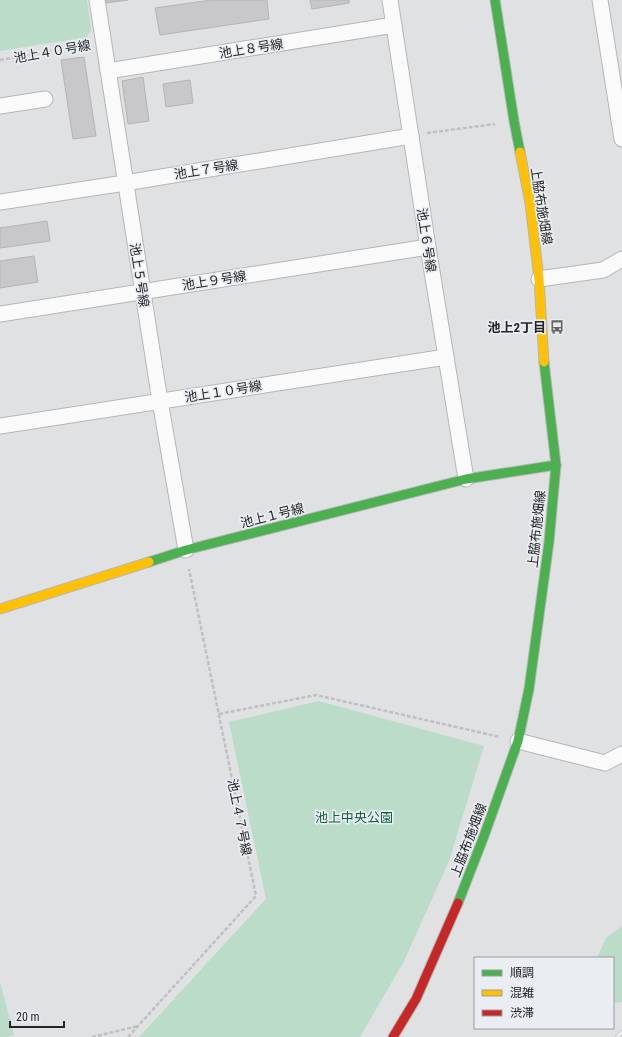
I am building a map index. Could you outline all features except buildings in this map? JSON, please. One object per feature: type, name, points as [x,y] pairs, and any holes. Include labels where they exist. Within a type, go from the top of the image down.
[{"type":"street","name":"池上５号線","points":[[97,0],[160,401],[186,550]]},
{"type":"street","name":"池上６号線","points":[[390,0],[466,479]]},
{"type":"street","name":"上脇布施畑線","points":[[393,1037],[416,999],[452,918],[484,836],[518,741],[529,689],[549,542],[556,465],[543,350],[539,279],[530,203],[514,121],[495,0]]},
{"type":"street","points":[[600,0],[622,139]]},
{"type":"street","name":"池上８号線","points":[[108,71],[394,25]]},
{"type":"street","points":[[0,106],[45,99]]},
{"type":"street","name":"池上７号線","points":[[0,202],[126,183],[411,136]]},
{"type":"street","name":"池上９号線","points":[[0,314],[428,247]]},
{"type":"street","points":[[539,279],[602,270],[622,259]]},
{"type":"street","name":"池上１０号線","points":[[0,426],[446,357]]},
{"type":"street","name":"池上１号線","points":[[0,609],[186,550],[466,479],[556,465]]},
{"type":"street","points":[[518,741],[605,763],[622,754]]},
{"type":"path","name":"池上４０号線","points":[[0,60],[104,43]]},
{"type":"path","points":[[411,136],[514,121]]},
{"type":"path","name":"池上４７号線","points":[[128,1037],[256,896],[186,550]]},
{"type":"path","points":[[219,714],[316,695],[518,741]]},
{"type":"path","points":[[92,1037],[138,1026]]},
{"type":"green space","points":[[0,0],[87,0],[91,30],[87,37],[0,51]]},
{"type":"green space","name":"池上中央公園","points":[[319,701],[484,746],[449,861],[404,961],[360,1037],[139,1037],[266,899],[229,722]]},
{"type":"green space","points":[[622,926],[622,1002],[614,1003],[614,957],[597,957],[606,938]]},
{"type":"green space","points":[[0,982],[14,1035],[6,1037],[0,1037]]},
{"type":"railway","points":[[617,1037],[622,1032]]},
{"type":"traffic: fast","points":[[495,0],[520,152]]},
{"type":"traffic: fast","points":[[458,903],[518,741],[529,689],[549,542],[556,465],[544,362]]},
{"type":"traffic: fast","points":[[149,562],[186,550],[466,479],[556,465]]},
{"type":"traffic: slow","points":[[520,152],[530,203],[539,279],[544,362]]},
{"type":"traffic: slow","points":[[0,609],[149,562]]},
{"type":"traffic: jam","points":[[393,1037],[416,999],[458,903]]},
{"type":"place","name":"池上2丁目","points":[[557,327]]}]
